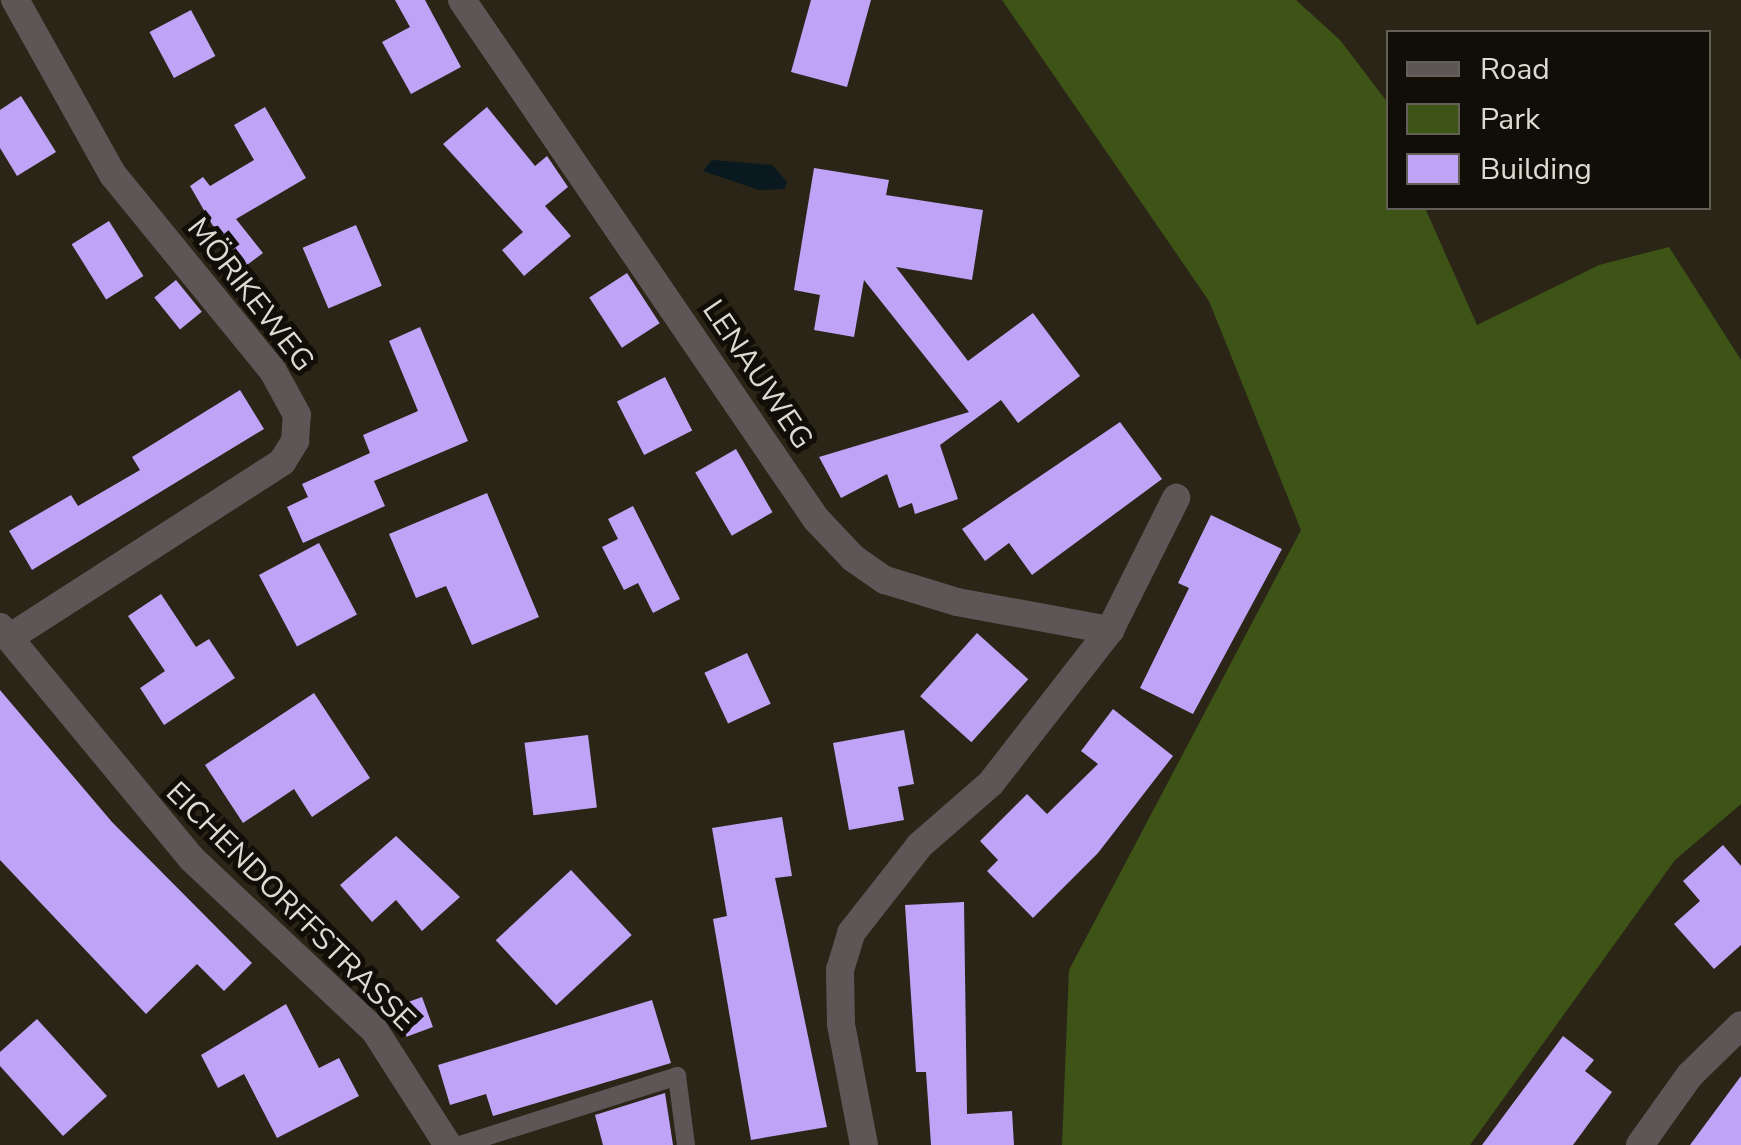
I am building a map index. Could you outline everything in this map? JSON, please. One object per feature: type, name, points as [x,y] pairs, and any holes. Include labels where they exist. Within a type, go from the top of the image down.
[{"type":"street","name":"MÖRIKEWEG","points":[[4,633],[282,462],[295,441],[297,415],[273,371],[113,175],[15,0]]},
{"type":"street","name":"LENAUWEG","points":[[462,0],[816,519],[854,558],[885,580],[957,602],[1110,630]]},
{"type":"street","points":[[864,1145],[841,1024],[840,970],[850,934],[920,845],[991,783],[1110,630],[1176,498]]},
{"type":"street","name":"EICHENDORFFSTRASSE","points":[[4,633],[192,859],[375,1032],[448,1145]]},
{"type":"street","points":[[1640,1145],[1690,1075],[1741,1026]]},
{"type":"lane","points":[[460,1145],[677,1076],[686,1145]]},
{"type":"green space","points":[[1002,0],[1296,0],[1340,40],[1386,100],[1386,210],[1426,210],[1477,325],[1599,265],[1669,247],[1741,360],[1741,804],[1675,860],[1470,1145],[1062,1145],[1069,970],[1301,530],[1209,301]]},
{"type":"shaded area","points":[[712,160],[772,165],[787,182],[784,189],[759,190],[703,171]]},
{"type":"building","points":[[395,0],[425,0],[461,67],[411,94],[382,42],[410,27]]},
{"type":"building","points":[[811,0],[871,0],[847,87],[791,72]]},
{"type":"building","points":[[191,10],[215,56],[174,78],[150,32]]},
{"type":"building","points":[[21,96],[56,152],[17,176],[0,148],[0,110]]},
{"type":"building","points":[[265,107],[306,178],[236,219],[263,253],[239,271],[190,186],[203,177],[210,186],[254,160],[234,125]]},
{"type":"building","points":[[487,107],[535,166],[547,156],[568,187],[545,206],[571,236],[524,276],[502,250],[523,232],[443,144]]},
{"type":"building","points":[[814,168],[889,180],[886,195],[983,210],[972,280],[896,267],[968,361],[1033,313],[1080,376],[1018,423],[1001,400],[940,445],[958,499],[915,514],[912,503],[899,508],[887,474],[841,498],[819,457],[969,412],[864,280],[854,337],[814,330],[820,295],[794,290]]},
{"type":"building","points":[[109,221],[143,276],[106,299],[72,244]]},
{"type":"building","points":[[356,225],[382,286],[328,308],[303,248]]},
{"type":"building","points":[[627,273],[660,323],[622,348],[589,298]]},
{"type":"building","points":[[176,280],[202,312],[180,329],[154,298]]},
{"type":"building","points":[[420,327],[468,441],[374,481],[385,506],[303,543],[287,507],[308,497],[302,484],[370,453],[363,435],[418,411],[389,341]]},
{"type":"building","points":[[665,377],[692,430],[644,455],[617,402]]},
{"type":"building","points":[[240,390],[264,429],[32,570],[9,531],[71,495],[78,506],[140,470],[132,457]]},
{"type":"building","points":[[1120,422],[1162,479],[1032,575],[1009,543],[985,561],[962,529]]},
{"type":"building","points":[[736,449],[772,512],[732,536],[695,472]]},
{"type":"building","points":[[487,493],[539,617],[472,645],[446,586],[416,598],[389,534]]},
{"type":"building","points":[[633,506],[680,599],[653,613],[638,583],[624,590],[602,547],[618,539],[608,519]]},
{"type":"building","points":[[1211,515],[1282,549],[1193,714],[1140,688],[1189,588],[1178,583]]},
{"type":"building","points":[[319,543],[357,615],[297,646],[259,575]]},
{"type":"building","points":[[161,594],[196,647],[209,639],[235,678],[164,725],[140,688],[165,671],[128,616]]},
{"type":"building","points":[[977,633],[1028,679],[971,742],[920,696]]},
{"type":"building","points":[[747,653],[771,704],[728,724],[704,673]]},
{"type":"building","points":[[0,690],[112,822],[252,963],[224,991],[197,964],[146,1014],[0,860]]},
{"type":"building","points":[[314,693],[370,778],[312,817],[294,789],[243,823],[205,765]]},
{"type":"building","points":[[1113,709],[1173,756],[1098,853],[1033,918],[987,871],[998,860],[980,841],[1027,794],[1047,814],[1098,764],[1081,751]]},
{"type":"building","points":[[904,730],[914,784],[898,787],[904,820],[849,830],[833,743]]},
{"type":"building","points":[[588,735],[597,807],[533,815],[524,743]]},
{"type":"building","points":[[782,817],[792,876],[775,878],[827,1127],[751,1140],[713,919],[727,916],[712,828]]},
{"type":"building","points":[[396,836],[460,897],[422,931],[396,900],[372,922],[340,885]]},
{"type":"building","points":[[1723,845],[1741,866],[1741,945],[1714,969],[1674,924],[1700,901],[1683,881]]},
{"type":"building","points":[[571,870],[632,935],[556,1005],[496,940]]},
{"type":"building","points":[[964,902],[967,1114],[1012,1111],[1014,1145],[931,1145],[926,1072],[916,1072],[905,905]]},
{"type":"building","points":[[422,997],[433,1027],[407,1037],[396,1007]]},
{"type":"building","points":[[652,1000],[671,1063],[493,1116],[486,1094],[450,1105],[438,1065]]},
{"type":"building","points":[[286,1004],[319,1068],[339,1058],[359,1096],[277,1138],[244,1074],[218,1088],[201,1055]]},
{"type":"building","points":[[37,1019],[107,1096],[63,1136],[0,1066],[0,1052]]},
{"type":"building","points":[[1563,1036],[1594,1060],[1585,1071],[1612,1092],[1573,1145],[1482,1145]]},
{"type":"building","points":[[1741,1076],[1741,1145],[1690,1145]]},
{"type":"building","points":[[665,1093],[673,1145],[603,1145],[595,1115]]}]
